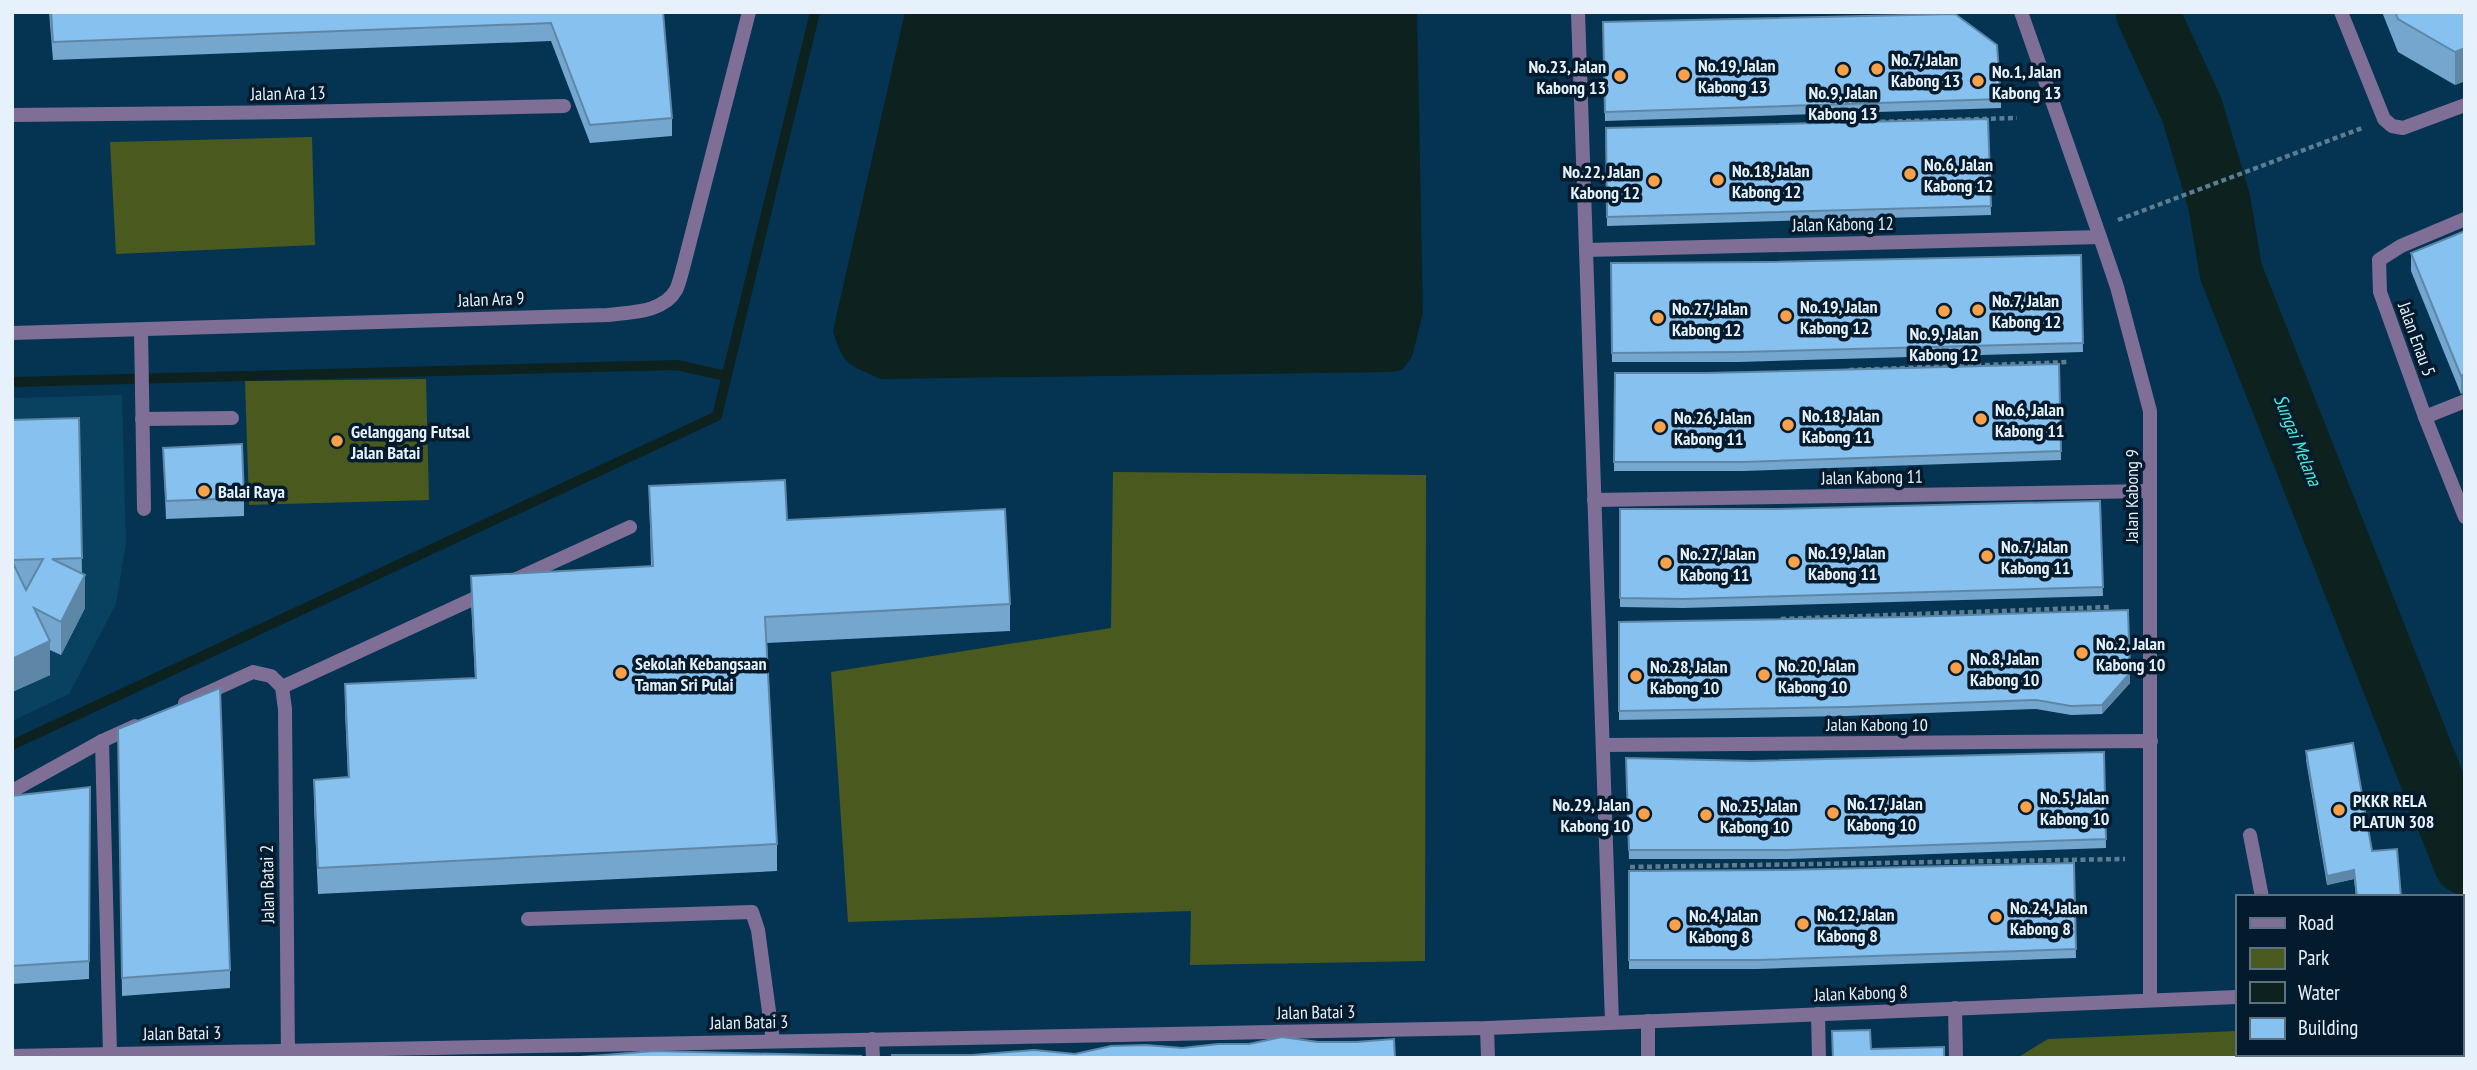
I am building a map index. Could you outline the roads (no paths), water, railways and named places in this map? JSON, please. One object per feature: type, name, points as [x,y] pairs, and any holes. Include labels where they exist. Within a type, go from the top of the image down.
[{"type":"street","name":"Jalan Ara 9","points":[[12,333],[608,314],[643,311],[665,303],[675,291],[683,268],[749,12]]},
{"type":"street","points":[[1578,12],[1612,1022]]},
{"type":"street","name":"Jalan Kabong 9","points":[[2021,12],[2100,237],[2150,411],[2150,1000]]},
{"type":"street","points":[[2341,12],[2384,119],[2392,126],[2403,128],[2465,104]]},
{"type":"street","name":"Jalan Ara 13","points":[[12,115],[564,106]]},
{"type":"street","name":"Jalan Enau 5","points":[[2465,219],[2401,246],[2379,260],[2380,292],[2465,517]]},
{"type":"street","name":"Jalan Kabong 12","points":[[1586,250],[2100,237]]},
{"type":"street","points":[[141,330],[144,509]]},
{"type":"street","points":[[2425,417],[2465,401]]},
{"type":"street","points":[[142,419],[232,418]]},
{"type":"street","name":"Jalan Kabong 11","points":[[1594,500],[2150,491]]},
{"type":"street","points":[[178,706],[253,672],[271,676],[282,687],[630,527]]},
{"type":"street","name":"Jalan Batai 2","points":[[282,687],[285,709],[288,1054]]},
{"type":"street","points":[[12,791],[102,741],[152,718]]},
{"type":"street","points":[[102,741],[110,1054]]},
{"type":"street","name":"Jalan Kabong 10","points":[[1603,745],[2151,741]]},
{"type":"street","points":[[2250,835],[2262,895]]},
{"type":"street","points":[[528,919],[752,912],[758,930],[774,1041]]},
{"type":"street","name":"Jalan Kabong 8","points":[[1487,1028],[2236,997]]},
{"type":"street","points":[[1955,1008],[1956,1058]]},
{"type":"street","points":[[1818,1014],[1819,1058]]},
{"type":"street","points":[[1648,1021],[1648,1058]]},
{"type":"street","points":[[1487,1028],[1488,1058]]},
{"type":"street","name":"Jalan Batai 3","points":[[12,1056],[288,1054],[774,1041],[1487,1028]]},
{"type":"street","points":[[872,1039],[873,1058]]},
{"type":"water","points":[[905,12],[1417,12],[1423,313],[1412,357],[1402,370],[1392,372],[881,379],[854,367],[844,358],[833,331]]},
{"type":"waterway","points":[[12,745],[717,416],[815,12]]},
{"type":"waterway","name":"Sungai Melana","points":[[2147,12],[2192,110],[2219,201],[2231,272],[2465,863]]},
{"type":"waterway","points":[[12,382],[677,365],[726,376]]},
{"type":"place","name":"No.7, Jalan Kabong 13","points":[[1877,69]]},
{"type":"place","name":"No.9, Jalan Kabong 13","points":[[1843,70]]},
{"type":"place","name":"No.19, Jalan Kabong 13","points":[[1684,75]]},
{"type":"place","name":"No.23, Jalan Kabong 13","points":[[1620,76]]},
{"type":"place","name":"No.1, Jalan Kabong 13","points":[[1978,81]]},
{"type":"place","name":"No.6, Jalan Kabong 12","points":[[1910,174]]},
{"type":"place","name":"No.18, Jalan Kabong 12","points":[[1718,180]]},
{"type":"place","name":"No.22, Jalan Kabong 12","points":[[1654,181]]},
{"type":"place","name":"No.7, Jalan Kabong 12","points":[[1978,310]]},
{"type":"place","name":"No.9, Jalan Kabong 12","points":[[1944,311]]},
{"type":"place","name":"No.19, Jalan Kabong 12","points":[[1786,316]]},
{"type":"place","name":"No.27, Jalan Kabong 12","points":[[1658,318]]},
{"type":"place","name":"No.6, Jalan Kabong 11","points":[[1981,419]]},
{"type":"place","name":"No.18, Jalan Kabong 11","points":[[1788,425]]},
{"type":"place","name":"No.26, Jalan Kabong 11","points":[[1660,427]]},
{"type":"place","name":"Gelanggang Futsal Jalan Batai","points":[[337,441]]},
{"type":"place","name":"Balai Raya","points":[[204,491]]},
{"type":"place","name":"No.7, Jalan Kabong 11","points":[[1987,556]]},
{"type":"place","name":"No.19, Jalan Kabong 11","points":[[1794,562]]},
{"type":"place","name":"No.27, Jalan Kabong 11","points":[[1666,563]]},
{"type":"place","name":"No.2, Jalan Kabong 10","points":[[2082,653]]},
{"type":"place","name":"No.8, Jalan Kabong 10","points":[[1956,668]]},
{"type":"place","name":"Sekolah Kebangsaan Taman Sri Pulai","points":[[621,673]]},
{"type":"place","name":"No.20, Jalan Kabong 10","points":[[1764,675]]},
{"type":"place","name":"No.28, Jalan Kabong 10","points":[[1636,676]]},
{"type":"place","name":"No.5, Jalan Kabong 10","points":[[2026,807]]},
{"type":"place","name":"PKKR RELA PLATUN 308","points":[[2339,810]]},
{"type":"place","name":"No.17, Jalan Kabong 10","points":[[1833,813]]},
{"type":"place","name":"No.29, Jalan Kabong 10","points":[[1644,814]]},
{"type":"place","name":"No.25, Jalan Kabong 10","points":[[1706,815]]},
{"type":"place","name":"No.24, Jalan Kabong 8","points":[[1996,917]]},
{"type":"place","name":"No.12, Jalan Kabong 8","points":[[1803,924]]},
{"type":"place","name":"No.4, Jalan Kabong 8","points":[[1675,925]]}]
